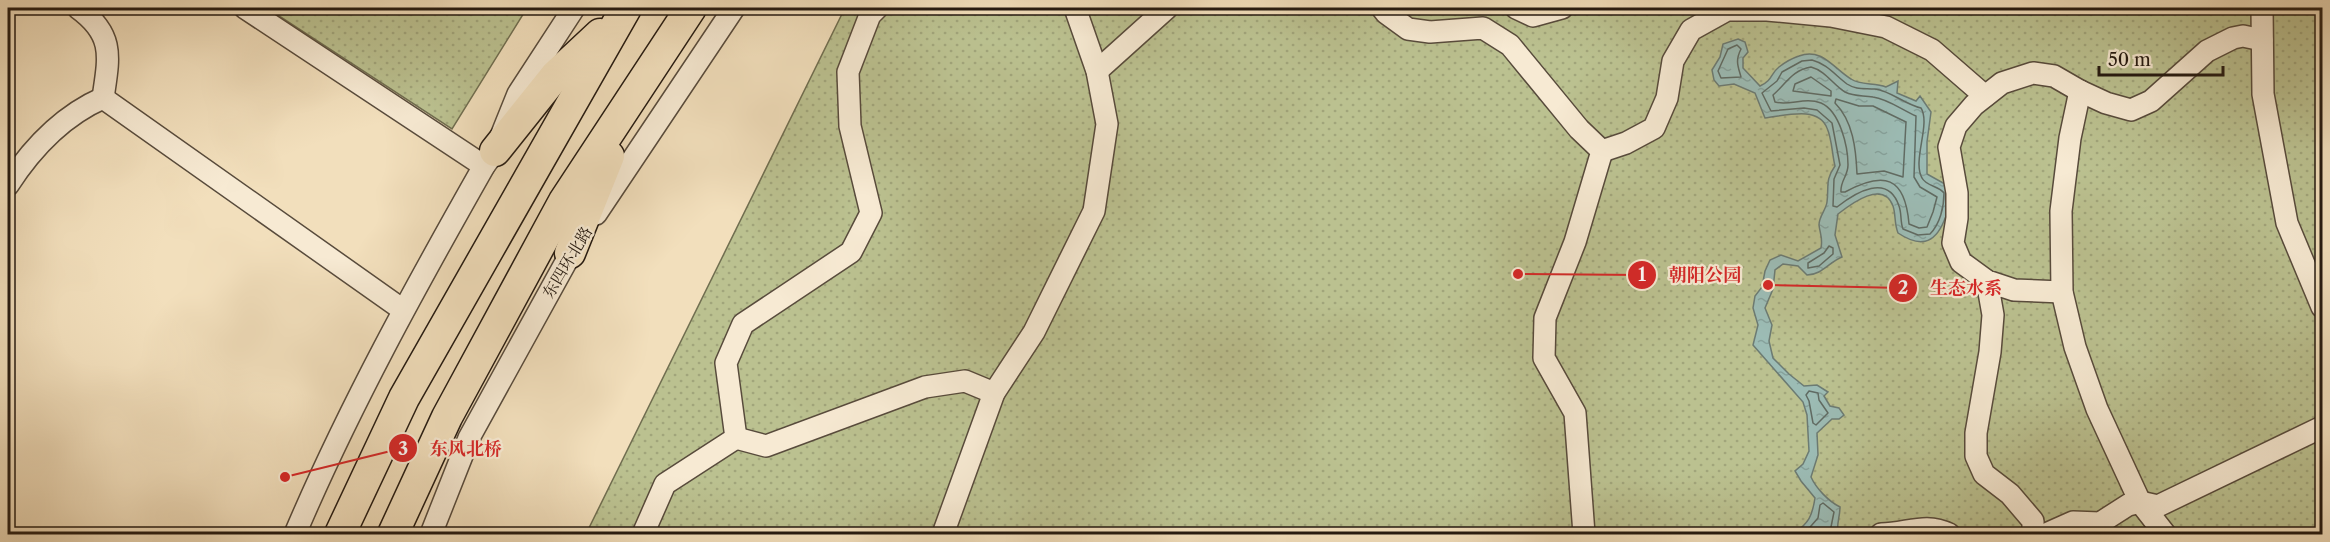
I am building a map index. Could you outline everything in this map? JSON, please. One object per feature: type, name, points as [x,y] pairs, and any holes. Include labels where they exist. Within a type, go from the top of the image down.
[{"type":"highway","name":"东四环北路","points":[[393,534],[447,417],[564,201],[691,8]]},
{"type":"highway","points":[[489,159],[555,76],[624,11]]},
{"type":"highway","points":[[340,534],[404,399],[624,11]]},
{"type":"highway","points":[[570,253],[635,91]]},
{"type":"street","points":[[78,8],[97,24],[105,35],[108,49],[103,98]]},
{"type":"street","points":[[245,8],[489,159]]},
{"type":"street","points":[[295,534],[314,490],[403,310],[489,159],[518,94],[574,8]]},
{"type":"street","name":"东四环北路","points":[[431,534],[470,438],[570,253],[734,8]]},
{"type":"street","points":[[736,438],[726,363],[743,324],[851,252],[871,213],[850,126],[848,72],[870,15],[876,8]]},
{"type":"street","points":[[943,534],[994,393],[1034,332],[1094,211],[1107,124],[1097,71],[1075,8]]},
{"type":"street","points":[[1097,71],[1167,8]]},
{"type":"street","points":[[1382,8],[1386,14],[1408,29],[1430,32],[1483,28],[1510,45],[1579,129],[1602,151]]},
{"type":"street","points":[[1516,8],[1533,16],[1562,8]]},
{"type":"street","points":[[2262,8],[2264,103],[2287,223],[2322,307]]},
{"type":"street","points":[[1602,151],[1626,143],[1654,128],[1667,98],[1673,61],[1691,30],[1726,10],[1767,10],[1832,16],[1886,27],[1932,50],[1985,96]]},
{"type":"street","points":[[2062,292],[2013,290],[1987,281],[1961,262],[1953,243],[1957,218],[1957,193],[1949,147],[1956,126],[1974,105],[2002,83],[2033,73],[2054,76],[2080,92],[2131,110],[2151,101],[2207,51],[2233,38],[2243,36],[2262,40]]},
{"type":"street","points":[[2080,92],[2070,138],[2061,211],[2062,292],[2075,346],[2097,409],[2140,502],[2165,534]]},
{"type":"street","points":[[8,184],[22,163],[62,122],[83,107],[103,98]]},
{"type":"street","points":[[103,98],[403,310]]},
{"type":"street","points":[[1584,534],[1575,413],[1544,358],[1545,318],[1575,242],[1602,151]]},
{"type":"street","points":[[1987,281],[1993,315],[1990,352],[1976,433],[1976,456],[1984,474],[2010,494],[2033,521],[2033,534]]},
{"type":"street","points":[[644,534],[665,484],[736,438],[766,446],[925,387],[965,381],[994,393]]},
{"type":"street","points":[[2046,534],[2073,522],[2100,523],[2128,506],[2140,502],[2158,506],[2322,427]]},
{"type":"street","points":[[1881,534],[1898,534],[1921,528],[1938,529],[1949,534]]},
{"type":"green space","points":[[280,8],[527,8],[452,129],[276,14]]},
{"type":"green space","points":[[849,8],[2322,8],[2322,534],[586,534],[842,14]]},
{"type":"water","points":[[1738,39],[1745,42],[1748,52],[1743,58],[1743,68],[1760,86],[1786,62],[1799,56],[1814,54],[1827,60],[1855,81],[1886,87],[1898,81],[1897,93],[1916,101],[1920,96],[1931,112],[1927,142],[1927,174],[1945,184],[1950,201],[1949,210],[1936,235],[1919,242],[1898,233],[1893,206],[1888,198],[1875,194],[1867,196],[1838,214],[1835,235],[1842,257],[1821,271],[1807,275],[1798,266],[1783,264],[1775,270],[1773,289],[1765,308],[1772,325],[1769,341],[1773,358],[1804,386],[1817,385],[1828,392],[1824,396],[1830,406],[1839,408],[1844,415],[1839,419],[1832,419],[1817,433],[1818,455],[1811,477],[1823,494],[1840,507],[1838,534],[1794,534],[1809,519],[1815,498],[1795,471],[1803,464],[1809,451],[1807,415],[1803,402],[1753,345],[1758,325],[1753,308],[1755,296],[1762,287],[1770,260],[1781,255],[1798,261],[1821,248],[1819,222],[1826,205],[1829,179],[1835,166],[1831,142],[1823,121],[1816,116],[1791,114],[1765,118],[1755,93],[1734,84],[1719,86],[1714,80],[1712,70],[1720,57],[1723,44]]},
{"type":"place","name":"朝阳公园","points":[[1518,274]]},
{"type":"place","name":"生态水系","points":[[1768,285]]},
{"type":"place","name":"东风北桥","points":[[285,477]]}]
